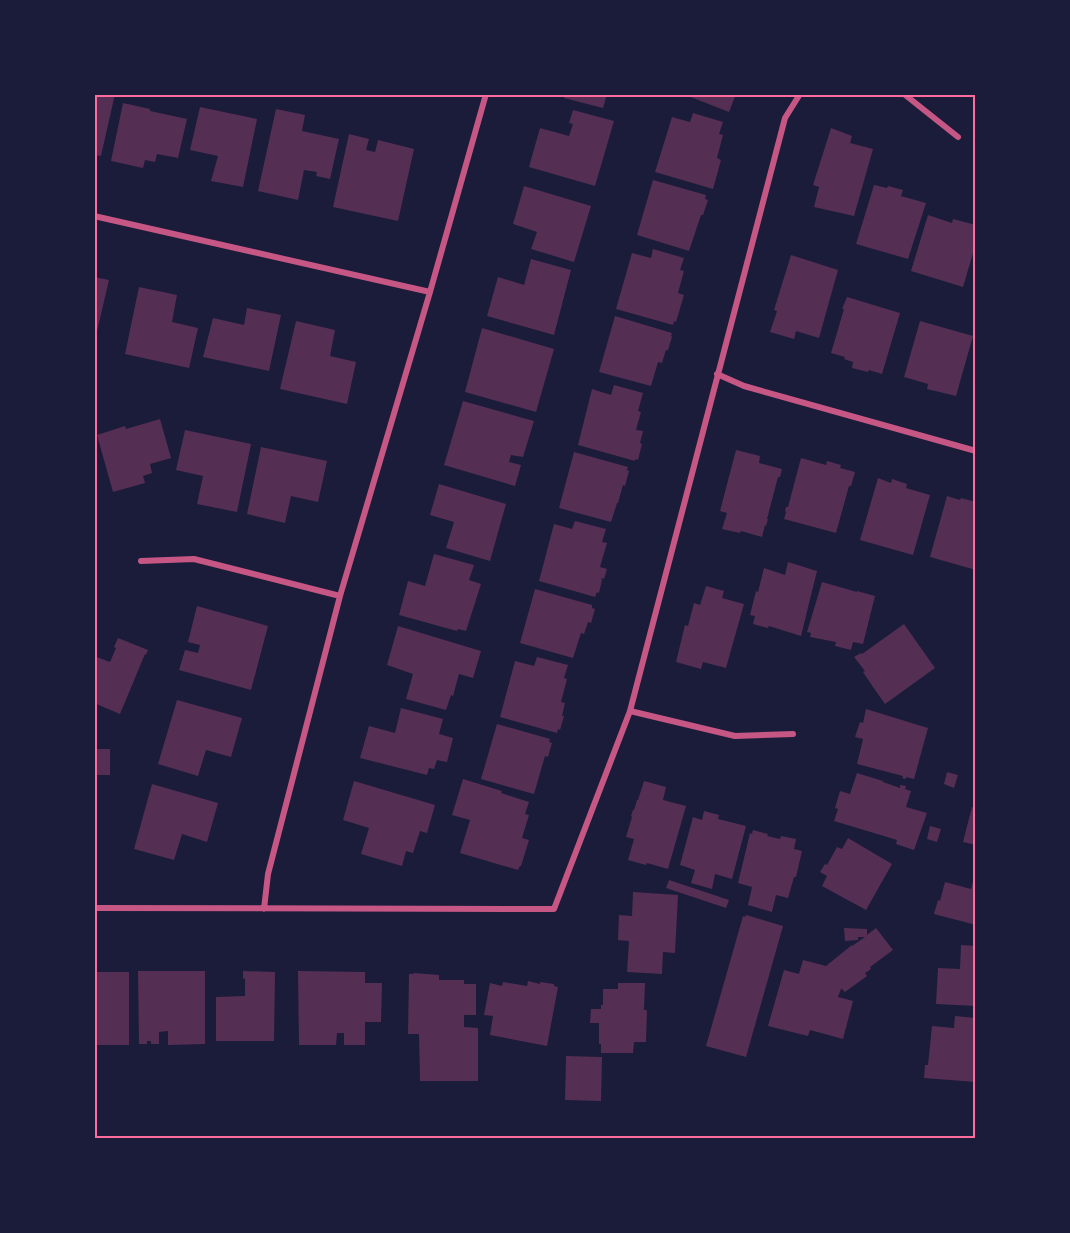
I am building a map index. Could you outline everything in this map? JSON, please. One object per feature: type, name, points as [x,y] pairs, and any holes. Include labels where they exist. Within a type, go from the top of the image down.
[{"type":"street","points":[[264,909],[268,874],[340,596],[486,94]]},
{"type":"street","points":[[94,908],[554,909],[630,711],[785,118],[800,94]]},
{"type":"street","points":[[904,94],[958,136]]},
{"type":"street","points":[[94,216],[430,292]]},
{"type":"street","points":[[717,374],[744,386],[975,452]]},
{"type":"street","points":[[141,561],[194,559],[340,596]]},
{"type":"street","points":[[630,711],[735,736],[794,734]]},
{"type":"building","points":[[94,94],[115,94],[101,156],[94,155]]},
{"type":"building","points":[[565,94],[607,94],[603,108],[564,98]]},
{"type":"building","points":[[683,94],[736,94],[729,112]]},
{"type":"building","points":[[123,103],[187,119],[178,158],[157,154],[155,162],[145,160],[143,168],[111,161]]},
{"type":"building","points":[[200,107],[257,119],[243,187],[211,181],[218,156],[190,150]]},
{"type":"building","points":[[276,109],[305,115],[302,131],[339,139],[330,179],[316,176],[317,172],[304,170],[298,200],[258,191]]},
{"type":"building","points":[[573,110],[614,121],[595,186],[529,167],[540,128],[569,136],[573,124],[569,123]]},
{"type":"building","points":[[693,113],[723,122],[719,134],[723,135],[717,158],[721,160],[713,189],[655,172],[672,117],[690,122]]},
{"type":"building","points":[[831,128],[852,136],[850,143],[873,149],[854,216],[814,207],[819,187],[813,185]]},
{"type":"building","points":[[349,134],[369,139],[366,150],[375,152],[378,140],[414,149],[398,221],[333,207]]},
{"type":"building","points":[[653,180],[706,195],[705,199],[708,200],[689,251],[637,235]]},
{"type":"building","points":[[874,185],[903,190],[901,196],[926,203],[908,259],[856,244]]},
{"type":"building","points":[[524,186],[591,206],[574,262],[531,249],[537,232],[513,224]]},
{"type":"building","points":[[928,215],[952,223],[953,219],[976,225],[976,243],[963,287],[911,271]]},
{"type":"building","points":[[653,249],[684,258],[680,270],[684,271],[678,293],[684,295],[673,325],[616,309],[632,253],[651,258]]},
{"type":"building","points":[[791,255],[838,270],[819,338],[796,331],[794,339],[770,332],[777,311],[774,310]]},
{"type":"building","points":[[531,259],[571,270],[554,335],[487,316],[498,277],[524,285]]},
{"type":"building","points":[[94,277],[109,280],[95,340],[94,340]]},
{"type":"building","points":[[139,287],[177,295],[172,322],[198,328],[189,368],[125,354]]},
{"type":"building","points":[[847,297],[900,313],[882,374],[852,368],[853,362],[831,353]]},
{"type":"building","points":[[247,308],[281,315],[269,371],[203,357],[213,318],[244,325]]},
{"type":"building","points":[[615,316],[672,333],[668,350],[666,350],[662,363],[658,362],[651,386],[599,372]]},
{"type":"building","points":[[296,321],[335,330],[330,356],[356,362],[347,404],[280,389]]},
{"type":"building","points":[[920,321],[973,336],[956,396],[927,389],[928,384],[904,377]]},
{"type":"building","points":[[482,328],[554,349],[536,412],[465,392]]},
{"type":"building","points":[[614,385],[643,393],[636,430],[643,431],[640,443],[642,444],[638,460],[635,459],[635,461],[578,445],[592,389],[611,395]]},
{"type":"building","points":[[463,401],[534,421],[523,457],[511,455],[509,462],[521,465],[515,486],[444,465]]},
{"type":"building","points":[[160,419],[171,458],[150,464],[152,473],[143,476],[145,483],[113,492],[97,435],[125,426],[126,429]]},
{"type":"building","points":[[185,430],[251,444],[237,512],[197,504],[203,476],[176,470]]},
{"type":"building","points":[[261,447],[327,461],[318,502],[291,496],[285,523],[247,514]]},
{"type":"building","points":[[736,450],[760,456],[759,463],[782,469],[762,537],[722,529],[727,513],[720,511]]},
{"type":"building","points":[[574,452],[628,467],[625,486],[623,485],[611,522],[559,508]]},
{"type":"building","points":[[801,458],[826,465],[827,461],[855,472],[836,533],[784,519]]},
{"type":"building","points":[[878,478],[891,483],[892,479],[907,484],[906,488],[930,495],[913,555],[860,540]]},
{"type":"building","points":[[439,484],[506,504],[490,561],[446,548],[454,522],[430,515]]},
{"type":"building","points":[[947,496],[976,502],[976,570],[930,557]]},
{"type":"building","points":[[575,521],[606,529],[602,542],[607,543],[600,567],[607,569],[604,579],[601,578],[599,593],[597,592],[595,597],[539,581],[554,524],[572,529]]},
{"type":"building","points":[[434,554],[474,565],[469,580],[481,584],[466,631],[458,629],[457,631],[399,615],[408,581],[425,586]]},
{"type":"building","points":[[788,562],[817,571],[801,636],[769,626],[768,628],[753,624],[755,616],[750,615],[764,568],[785,575]]},
{"type":"building","points":[[822,582],[875,596],[863,644],[853,642],[851,650],[835,646],[836,642],[810,637],[811,633],[807,632]]},
{"type":"building","points":[[706,586],[724,591],[722,598],[744,604],[726,668],[703,662],[701,669],[676,662],[685,625],[688,626],[694,603],[700,605]]},
{"type":"building","points":[[535,589],[592,605],[595,609],[591,623],[588,622],[584,634],[581,633],[573,658],[520,643]]},
{"type":"building","points":[[197,606],[268,626],[251,690],[179,670],[185,650],[198,653],[200,645],[188,642]]},
{"type":"building","points":[[904,624],[935,668],[885,704],[854,657],[862,654]]},
{"type":"building","points":[[398,626],[481,651],[473,678],[459,674],[453,696],[451,695],[446,710],[406,699],[413,674],[387,665]]},
{"type":"building","points":[[118,638],[148,650],[120,714],[94,703],[94,656],[110,662]]},
{"type":"building","points":[[537,657],[568,665],[561,702],[565,703],[562,716],[564,716],[557,733],[500,717],[515,661],[534,666]]},
{"type":"building","points":[[177,700],[242,718],[231,757],[206,750],[198,776],[158,764]]},
{"type":"building","points":[[401,708],[443,719],[439,734],[453,738],[447,762],[437,760],[434,769],[429,768],[427,775],[360,758],[369,726],[395,733]]},
{"type":"building","points":[[866,709],[928,728],[914,779],[902,778],[903,776],[857,764],[863,739],[855,737],[860,722],[863,723]]},
{"type":"building","points":[[497,724],[550,739],[549,742],[552,743],[548,757],[545,756],[534,794],[481,779]]},
{"type":"building","points":[[94,749],[110,749],[110,775],[94,775]]},
{"type":"building","points":[[947,772],[958,775],[954,788],[944,784]]},
{"type":"building","points":[[857,773],[900,788],[900,785],[906,786],[905,789],[911,791],[906,807],[927,813],[914,850],[896,844],[897,840],[834,821],[840,791],[850,794]]},
{"type":"building","points":[[463,779],[529,802],[525,814],[529,815],[522,838],[529,840],[518,870],[460,853],[470,820],[452,815]]},
{"type":"building","points":[[354,781],[435,805],[427,833],[420,831],[413,853],[406,851],[402,866],[361,854],[369,828],[343,820]]},
{"type":"building","points":[[644,781],[666,787],[663,800],[686,806],[668,869],[628,860],[634,839],[626,837]]},
{"type":"building","points":[[152,784],[218,803],[207,842],[182,834],[174,860],[134,849]]},
{"type":"building","points":[[972,807],[976,808],[976,845],[963,842]]},
{"type":"building","points":[[704,811],[719,815],[718,819],[746,826],[732,879],[715,874],[712,889],[691,883],[695,870],[680,865],[693,817],[702,820]]},
{"type":"building","points":[[930,826],[941,829],[937,842],[927,839]]},
{"type":"building","points":[[753,830],[780,839],[781,836],[796,839],[794,849],[802,851],[788,898],[776,895],[772,912],[748,905],[752,887],[738,883],[750,833],[752,834]]},
{"type":"building","points":[[848,838],[892,864],[866,910],[822,886],[827,876],[820,872],[825,864],[827,865],[837,847],[842,849]]},
{"type":"building","points":[[975,874],[976,925],[934,914],[945,882],[971,889]]},
{"type":"building","points":[[669,880],[729,900],[726,908],[666,888]]},
{"type":"building","points":[[633,892],[678,895],[675,953],[663,952],[662,974],[627,972],[629,941],[618,940],[619,915],[632,916]]},
{"type":"building","points":[[743,916],[783,926],[746,1057],[706,1046]]},
{"type":"building","points":[[844,928],[867,929],[867,935],[876,928],[893,950],[870,967],[871,969],[865,973],[867,976],[845,992],[841,989],[838,997],[853,1001],[843,1039],[810,1030],[808,1036],[768,1026],[784,970],[799,974],[803,960],[826,966],[865,937],[845,941]]},
{"type":"building","points":[[961,945],[976,946],[976,1006],[936,1004],[938,968],[960,969]]},
{"type":"building","points":[[138,971],[205,971],[205,1044],[168,1045],[168,1031],[159,1032],[159,1044],[151,1044],[151,1041],[147,1041],[147,1044],[139,1044]]},
{"type":"building","points":[[243,971],[275,972],[274,1041],[216,1041],[216,997],[245,996]]},
{"type":"building","points":[[298,971],[365,972],[365,983],[382,983],[381,1022],[365,1022],[365,1045],[344,1045],[344,1033],[337,1033],[336,1045],[299,1045]]},
{"type":"building","points":[[94,972],[129,972],[129,1045],[94,1045]]},
{"type":"building","points":[[409,974],[439,975],[439,980],[464,980],[464,984],[476,984],[476,1015],[464,1015],[464,1027],[478,1028],[478,1081],[420,1081],[419,1034],[408,1034]]},
{"type":"building","points":[[528,981],[554,984],[558,987],[547,1046],[490,1035],[493,1016],[484,1015],[490,983],[502,986],[503,982],[527,986]]},
{"type":"building","points":[[618,983],[645,983],[646,1042],[634,1042],[633,1053],[601,1053],[599,1023],[590,1023],[591,1009],[601,1009],[603,989],[618,989]]},
{"type":"building","points":[[955,1016],[976,1018],[976,1082],[924,1078],[925,1065],[928,1065],[932,1026],[954,1028]]},
{"type":"building","points":[[566,1056],[602,1057],[601,1101],[565,1100]]}]
